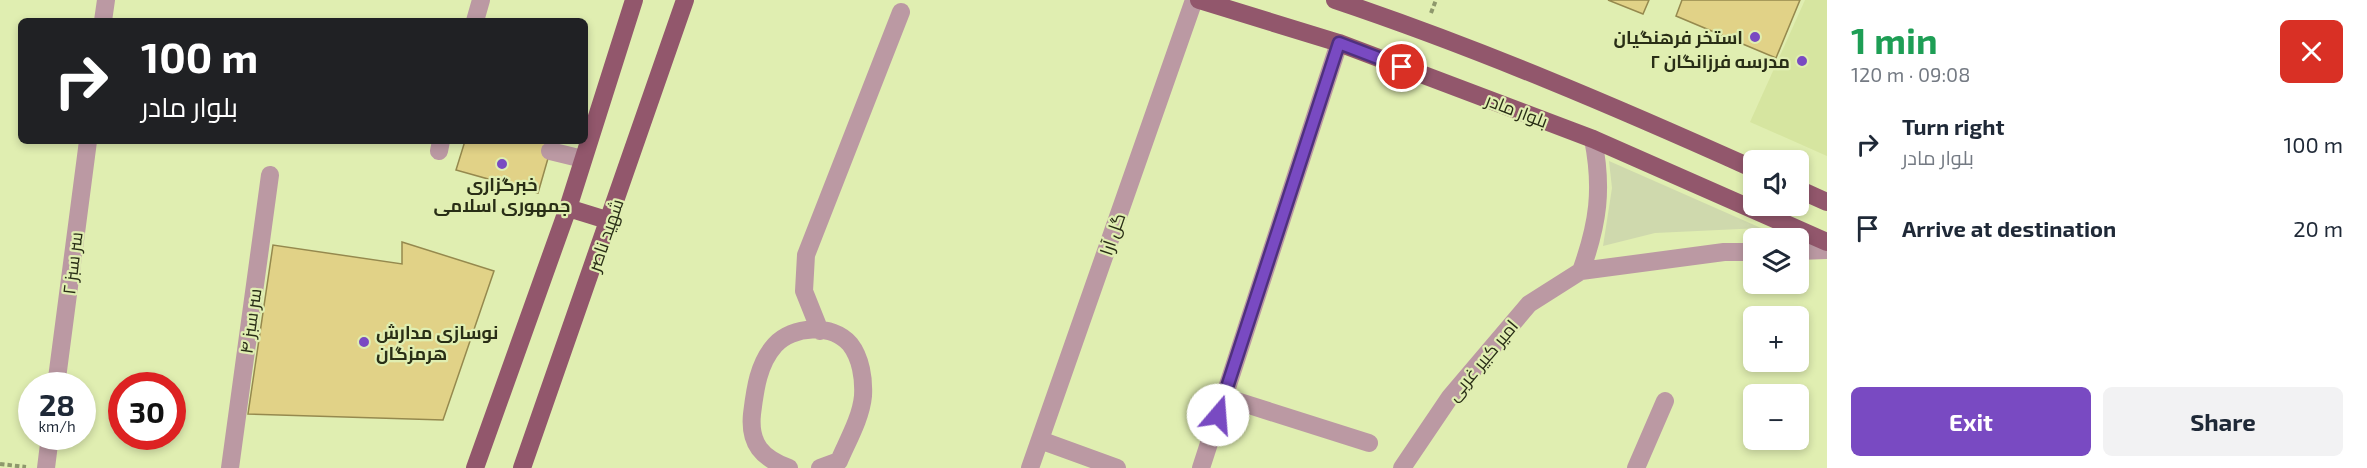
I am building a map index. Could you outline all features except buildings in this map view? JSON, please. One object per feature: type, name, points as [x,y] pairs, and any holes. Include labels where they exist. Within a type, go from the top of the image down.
[{"type":"main road","points":[[588,143],[634,0]]},
{"type":"main road","name":"شهید ناصر","points":[[522,468],[610,221],[685,0]]},
{"type":"main road","name":"بلوار مادر","points":[[1199,0],[1339,43],[1593,139],[1827,243]]},
{"type":"main road","points":[[1335,0],[1424,30],[1592,96],[1743,164]]},
{"type":"main road","points":[[475,468],[568,208],[588,144]]},
{"type":"main road","points":[[1809,194],[1827,202]]},
{"type":"main road","points":[[568,208],[610,221]]},
{"type":"street","points":[[103,18],[106,0]]},
{"type":"street","points":[[476,18],[481,0]]},
{"type":"street","name":"گل آرا","points":[[1030,468],[1194,0]]},
{"type":"street","points":[[820,331],[804,291],[806,255],[901,12]]},
{"type":"street","points":[[1201,468],[1339,43]]},
{"type":"street","points":[[1581,271],[1591,242],[1599,202],[1599,170],[1593,139]]},
{"type":"street","name":"سر سبز ۲","points":[[58,372],[88,144]]},
{"type":"street","points":[[550,151],[583,159]]},
{"type":"street","name":"سر سبز ۴","points":[[230,468],[270,175]]},
{"type":"street","points":[[1809,251],[1827,250]]},
{"type":"street","name":"امیر کبیر غربی","points":[[1402,468],[1450,397],[1529,304],[1581,271],[1724,252],[1743,252]]},
{"type":"street","points":[[789,468],[770,461],[757,446],[751,430],[755,384],[775,344],[793,333],[811,329],[831,333],[848,342],[858,356],[862,374],[863,398],[838,465],[820,468]]},
{"type":"street","points":[[1224,397],[1370,443]]},
{"type":"street","points":[[1636,468],[1665,401]]},
{"type":"street","points":[[1040,441],[1117,468]]},
{"type":"street","points":[[46,468],[48,450]]},
{"type":"path","points":[[0,464],[31,468]]},
{"type":"shaded area","name":"مدرسه فرزانگان ۲","points":[[1805,0],[1827,0],[1827,156],[1750,122]]},
{"type":"shaded area","points":[[1609,161],[1761,228],[1655,233],[1603,246],[1612,188]]},
{"type":"place","name":"استخر فرهنگیان","points":[[1755,37]]},
{"type":"place","name":"مدرسه فرزانگان ۲","points":[[1802,61]]},
{"type":"place","name":"خبرگزاری جمهوری اسلامی","points":[[502,164]]},
{"type":"place","name":"نوسازی مدارش هرمزگان","points":[[364,342]]},
{"type":"route","points":[[1218,415],[1339,43],[1402,67]]}]
